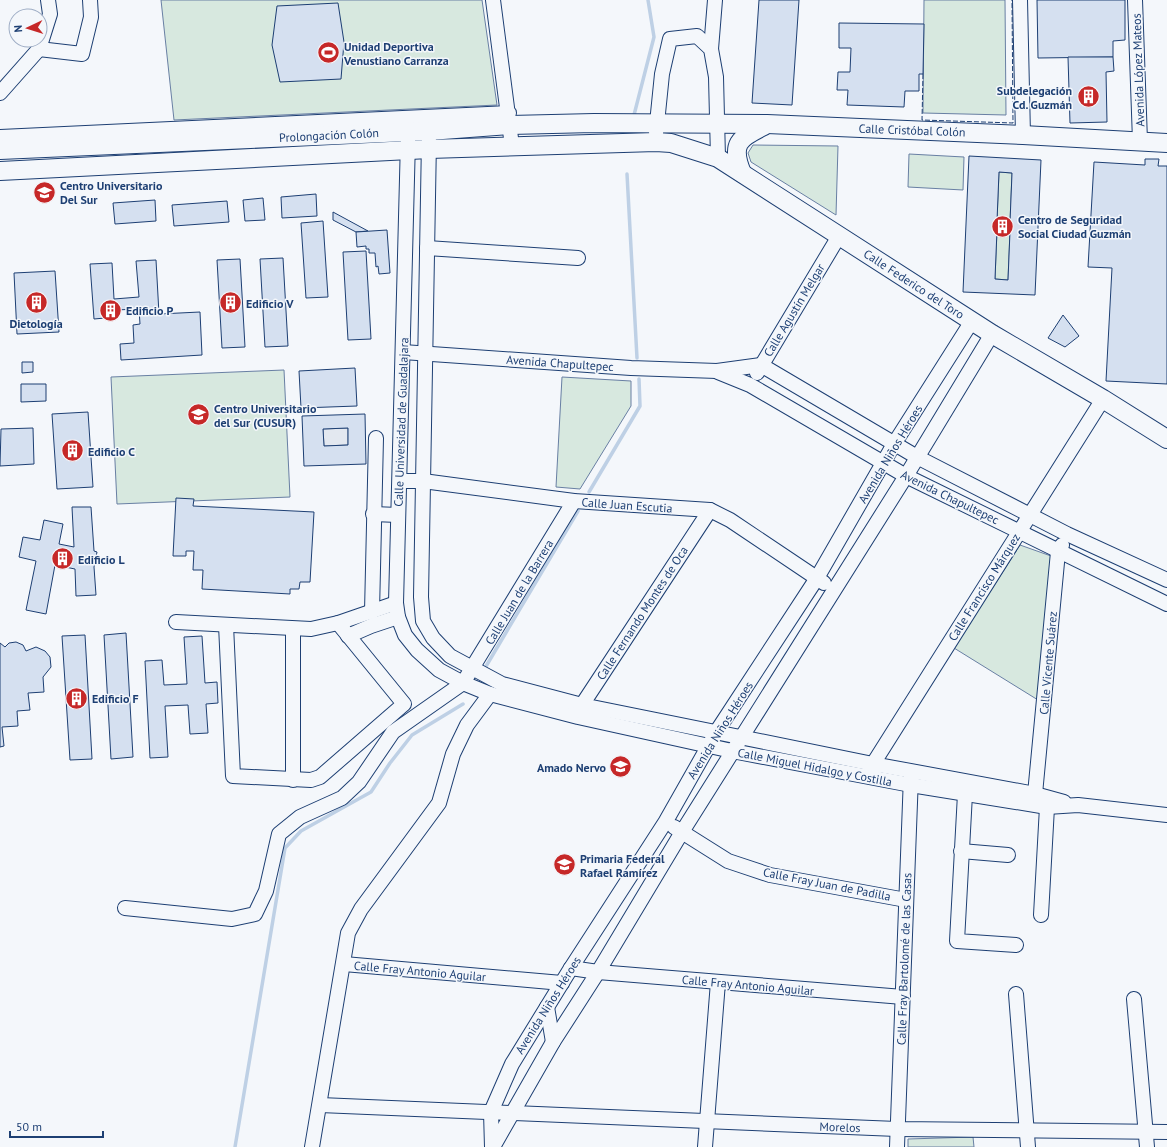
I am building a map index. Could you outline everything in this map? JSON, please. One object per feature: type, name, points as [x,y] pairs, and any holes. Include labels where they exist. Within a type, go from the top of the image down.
[{"type":"main road","name":"Prolongación Colón","points":[[0,150],[429,131],[510,119],[657,123]]},
{"type":"main road","name":"Calle Cristóbal Colón","points":[[657,123],[767,124],[1167,143]]},
{"type":"main road","points":[[742,173],[736,152],[738,143],[746,134],[767,124]]},
{"type":"main road","name":"Prolongación Colón","points":[[0,171],[429,149],[656,142]]},
{"type":"main road","name":"Calle Federico del Toro","points":[[656,142],[671,143],[718,158],[992,334],[1103,399],[1167,439]]},
{"type":"street","points":[[0,93],[39,49],[50,14],[48,0]]},
{"type":"street","points":[[39,49],[82,54],[91,17],[90,0]]},
{"type":"street","points":[[494,0],[510,119],[512,146]]},
{"type":"street","points":[[715,0],[711,49],[716,77],[718,158]]},
{"type":"street","points":[[1020,0],[1023,135]]},
{"type":"street","name":"Avenida López Mateos","points":[[1135,0],[1140,141]]},
{"type":"street","points":[[656,142],[662,74],[670,38],[697,36],[711,49]]},
{"type":"street","name":"Prolongación Colón","points":[[0,137],[510,119]]},
{"type":"street","name":"Calle Universidad de Guadalajara","points":[[408,131],[397,610],[405,636],[417,650],[439,670],[463,682]]},
{"type":"street","name":"Calle Universidad de Guadalajara","points":[[429,131],[421,597],[423,622],[433,638],[450,656],[472,669]]},
{"type":"street","name":"Calle Agustín Melgar","points":[[750,385],[839,236]]},
{"type":"street","points":[[427,248],[578,258]]},
{"type":"street","name":"Avenida Niños Héroes","points":[[492,1147],[491,1112],[512,1064],[570,968],[666,821],[718,731],[817,578],[894,444],[972,321]]},
{"type":"street","name":"Avenida Niños Héroes","points":[[492,1147],[553,1042],[598,972],[741,736],[906,476],[992,334]]},
{"type":"street","name":"Avenida Chapultepec","points":[[403,352],[631,368],[717,372],[760,366],[917,457],[1067,534],[1167,580]]},
{"type":"street","name":"Avenida Chapultepec","points":[[717,372],[750,385],[883,464],[906,476],[1019,531],[1058,552],[1167,604]]},
{"type":"street","name":"Calle Francisco Márquez","points":[[872,771],[1019,531],[1103,399]]},
{"type":"street","points":[[372,612],[373,514],[376,438]]},
{"type":"street","name":"Calle Juan Escutia","points":[[400,481],[423,481],[574,501],[710,510],[730,520],[833,589]]},
{"type":"street","name":"Calle Juan de la Barrera","points":[[125,908],[232,919],[255,914],[266,891],[279,834],[300,817],[342,798],[359,782],[393,732],[463,682],[574,501]]},
{"type":"street","name":"Calle Fernando Montes de Oca","points":[[580,711],[710,510]]},
{"type":"street","points":[[373,514],[398,515]]},
{"type":"street","name":"Calle Vicente Suárez","points":[[1035,794],[1058,552],[1067,534]]},
{"type":"street","points":[[176,622],[311,629],[338,623],[372,612],[397,610]]},
{"type":"street","points":[[348,636],[371,626],[397,610]]},
{"type":"street","points":[[226,625],[233,776],[311,780],[320,777],[404,704],[338,623]]},
{"type":"street","points":[[293,629],[293,780]]},
{"type":"street","name":"Calle Miguel Hidalgo y Costilla","points":[[472,669],[502,684],[580,711],[732,751],[911,778],[1035,794],[1078,805],[1167,815]]},
{"type":"street","name":"Calle Miguel Hidalgo y Costilla","points":[[463,682],[490,694],[580,711],[718,731],[741,736],[872,771]]},
{"type":"street","points":[[344,964],[348,933],[361,909],[439,803],[453,754],[467,725],[490,694]]},
{"type":"street","name":"Calle Miguel Hidalgo y Costilla","points":[[911,778],[965,794],[1047,807],[1078,805]]},
{"type":"street","name":"Calle Fray Bartolomé de las Casas","points":[[898,1147],[897,1129],[911,778]]},
{"type":"street","points":[[965,794],[957,941],[1016,945]]},
{"type":"street","points":[[1035,794],[1047,807],[1041,915]]},
{"type":"street","name":"Calle Fray Juan de Padilla","points":[[666,821],[728,861],[770,875],[906,900]]},
{"type":"street","points":[[961,851],[1008,855]]},
{"type":"street","name":"Calle Fray Antonio Aguilar","points":[[312,1147],[344,964],[562,983]]},
{"type":"street","name":"Calle Fray Antonio Aguilar","points":[[570,968],[598,972],[902,997]]},
{"type":"street","points":[[705,1147],[718,982]]},
{"type":"street","points":[[1016,994],[1028,1147]]},
{"type":"street","points":[[1134,998],[1147,1147]]},
{"type":"street","points":[[547,1007],[553,1042]]},
{"type":"street","name":"Morelos","points":[[320,1105],[897,1129],[1167,1132]]},
{"type":"shaded area","name":"Unidad Deportiva Venustiano Carranza","points":[[161,0],[482,0],[497,105],[174,120]]},
{"type":"shaded area","points":[[924,0],[1005,0],[1006,115],[923,113]]},
{"type":"shaded area","points":[[753,145],[838,146],[836,215],[751,162],[748,153]]},
{"type":"shaded area","points":[[909,154],[964,157],[963,190],[908,187]]},
{"type":"shaded area","points":[[999,172],[1012,173],[1010,222],[997,221]]},
{"type":"shaded area","points":[[997,230],[1010,231],[1008,280],[995,279]]},
{"type":"shaded area","points":[[284,370],[290,497],[117,504],[111,377]]},
{"type":"shaded area","points":[[562,377],[631,381],[631,406],[580,489],[556,487]]},
{"type":"shaded area","points":[[348,428],[348,445],[324,446],[323,429]]},
{"type":"shaded area","points":[[1020,545],[1051,556],[1038,700],[954,648]]},
{"type":"shaded area","points":[[973,1137],[974,1147],[908,1147],[908,1139]]},
{"type":"building","points":[[759,0],[799,0],[792,105],[752,103]]},
{"type":"building","points":[[1037,0],[1125,0],[1125,40],[1113,41],[1113,57],[1038,58]]},
{"type":"building","points":[[338,3],[344,42],[341,79],[280,82],[272,45],[277,6]]},
{"type":"building","points":[[839,23],[924,24],[923,74],[919,74],[919,91],[905,91],[904,107],[847,105],[848,90],[837,90],[838,72],[850,72],[851,48],[839,48]]},
{"type":"building","name":"Subdelegación Cd. Guzmán","points":[[1068,57],[1113,57],[1114,71],[1106,72],[1107,122],[1070,123]]},
{"type":"building","name":"Centro de Seguridad Social Ciudad Guzmán","points":[[969,156],[1041,160],[1035,295],[963,292]],"holes":[[[999,172],[1012,173],[1010,222],[997,221]],[[997,230],[1010,231],[1008,280],[995,279]]]},
{"type":"building","points":[[1145,159],[1159,159],[1158,166],[1167,166],[1167,384],[1106,381],[1112,268],[1088,267],[1094,162],[1145,165]]},
{"type":"building","points":[[316,194],[317,216],[282,218],[281,197]]},
{"type":"building","points":[[263,198],[265,220],[245,221],[243,200]]},
{"type":"building","points":[[155,200],[156,221],[115,224],[113,203]]},
{"type":"building","points":[[227,201],[229,222],[174,226],[172,205]]},
{"type":"building","points":[[333,212],[368,231],[356,232],[333,220]]},
{"type":"building","points":[[323,221],[328,297],[306,298],[301,223]]},
{"type":"building","points":[[387,230],[390,273],[379,274],[378,266],[376,267],[375,253],[369,253],[369,249],[366,249],[366,246],[357,247],[356,232]]},
{"type":"building","points":[[366,251],[371,339],[348,340],[343,252]]},
{"type":"building","points":[[283,258],[288,346],[265,347],[260,259]]},
{"type":"building","name":"Edificio V","points":[[240,259],[245,347],[222,348],[217,260]]},
{"type":"building","name":"Edificio P","points":[[156,260],[159,314],[200,312],[202,355],[121,360],[120,344],[134,343],[133,325],[140,324],[139,309],[115,310],[116,317],[94,319],[90,264],[112,263],[114,299],[139,297],[136,261]]},
{"type":"building","name":"Dietología","points":[[55,271],[59,332],[17,334],[14,273]]},
{"type":"building","points":[[1063,315],[1079,336],[1065,347],[1048,338]]},
{"type":"building","points":[[22,362],[33,362],[33,372],[22,373]]},
{"type":"building","points":[[355,368],[357,406],[301,408],[299,371]]},
{"type":"building","points":[[21,384],[46,384],[46,401],[21,402]]},
{"type":"building","name":"Edificio C","points":[[88,412],[93,487],[57,489],[52,414]]},
{"type":"building","points":[[365,414],[366,464],[304,466],[302,416]],"holes":[[[348,428],[348,445],[324,446],[323,429]]]},
{"type":"building","points":[[33,428],[34,464],[0,466],[1,429]]},
{"type":"building","points":[[176,498],[194,499],[193,506],[314,512],[310,582],[300,582],[299,589],[290,589],[290,594],[202,589],[203,570],[193,570],[194,551],[186,551],[186,556],[173,556]]},
{"type":"building","name":"Edificio L","points":[[72,507],[91,507],[94,551],[97,552],[94,567],[96,595],[76,596],[75,569],[55,565],[46,614],[26,610],[36,561],[19,557],[23,537],[40,540],[44,520],[63,524],[59,544],[74,547]]},
{"type":"building","points":[[126,633],[133,757],[111,759],[104,635]]},
{"type":"building","name":"Edificio F","points":[[85,635],[92,759],[70,760],[62,636]]},
{"type":"building","points":[[202,636],[205,683],[217,682],[218,703],[206,704],[208,733],[190,734],[188,705],[165,706],[168,757],[150,758],[145,661],[162,660],[164,685],[187,684],[184,637]]},
{"type":"building","points":[[16,642],[23,645],[26,651],[36,647],[45,651],[50,657],[51,667],[43,677],[44,692],[28,693],[30,710],[17,711],[18,726],[2,727],[4,746],[0,747],[0,643],[5,647],[9,643]]},
{"type":"waterway","points":[[634,115],[654,37],[648,0]]},
{"type":"waterway","points":[[627,174],[637,358]]},
{"type":"waterway","points":[[589,492],[640,406],[639,379]]},
{"type":"waterway","points":[[485,668],[578,511]]},
{"type":"waterway","points":[[235,1147],[285,848],[301,831],[371,792],[390,763],[412,735],[463,704]]},
{"type":"fence","points":[[923,74],[922,120],[1013,123],[1012,0]]},
{"type":"place","name":"Unidad Deportiva Venustiano Carranza","points":[[328,53]]},
{"type":"place","name":"Subdelegación Cd. Guzmán","points":[[1088,97]]},
{"type":"place","name":"Centro Universitario Del Sur","points":[[45,192]]},
{"type":"place","name":"Centro de Seguridad Social Ciudad Guzmán","points":[[1002,226]]},
{"type":"place","name":"Dietología","points":[[36,302]]},
{"type":"place","name":"Edificio V","points":[[231,303]]},
{"type":"place","name":"Edificio P","points":[[110,310]]},
{"type":"place","name":"Centro Universitario del Sur (CUSUR)","points":[[198,415]]},
{"type":"place","name":"Edificio C","points":[[73,451]]},
{"type":"place","name":"Edificio L","points":[[62,559]]},
{"type":"place","name":"Edificio F","points":[[77,698]]},
{"type":"place","name":"Amado Nervo","points":[[621,767]]},
{"type":"place","name":"Primaria Federal Rafael Ramírez","points":[[565,865]]}]
